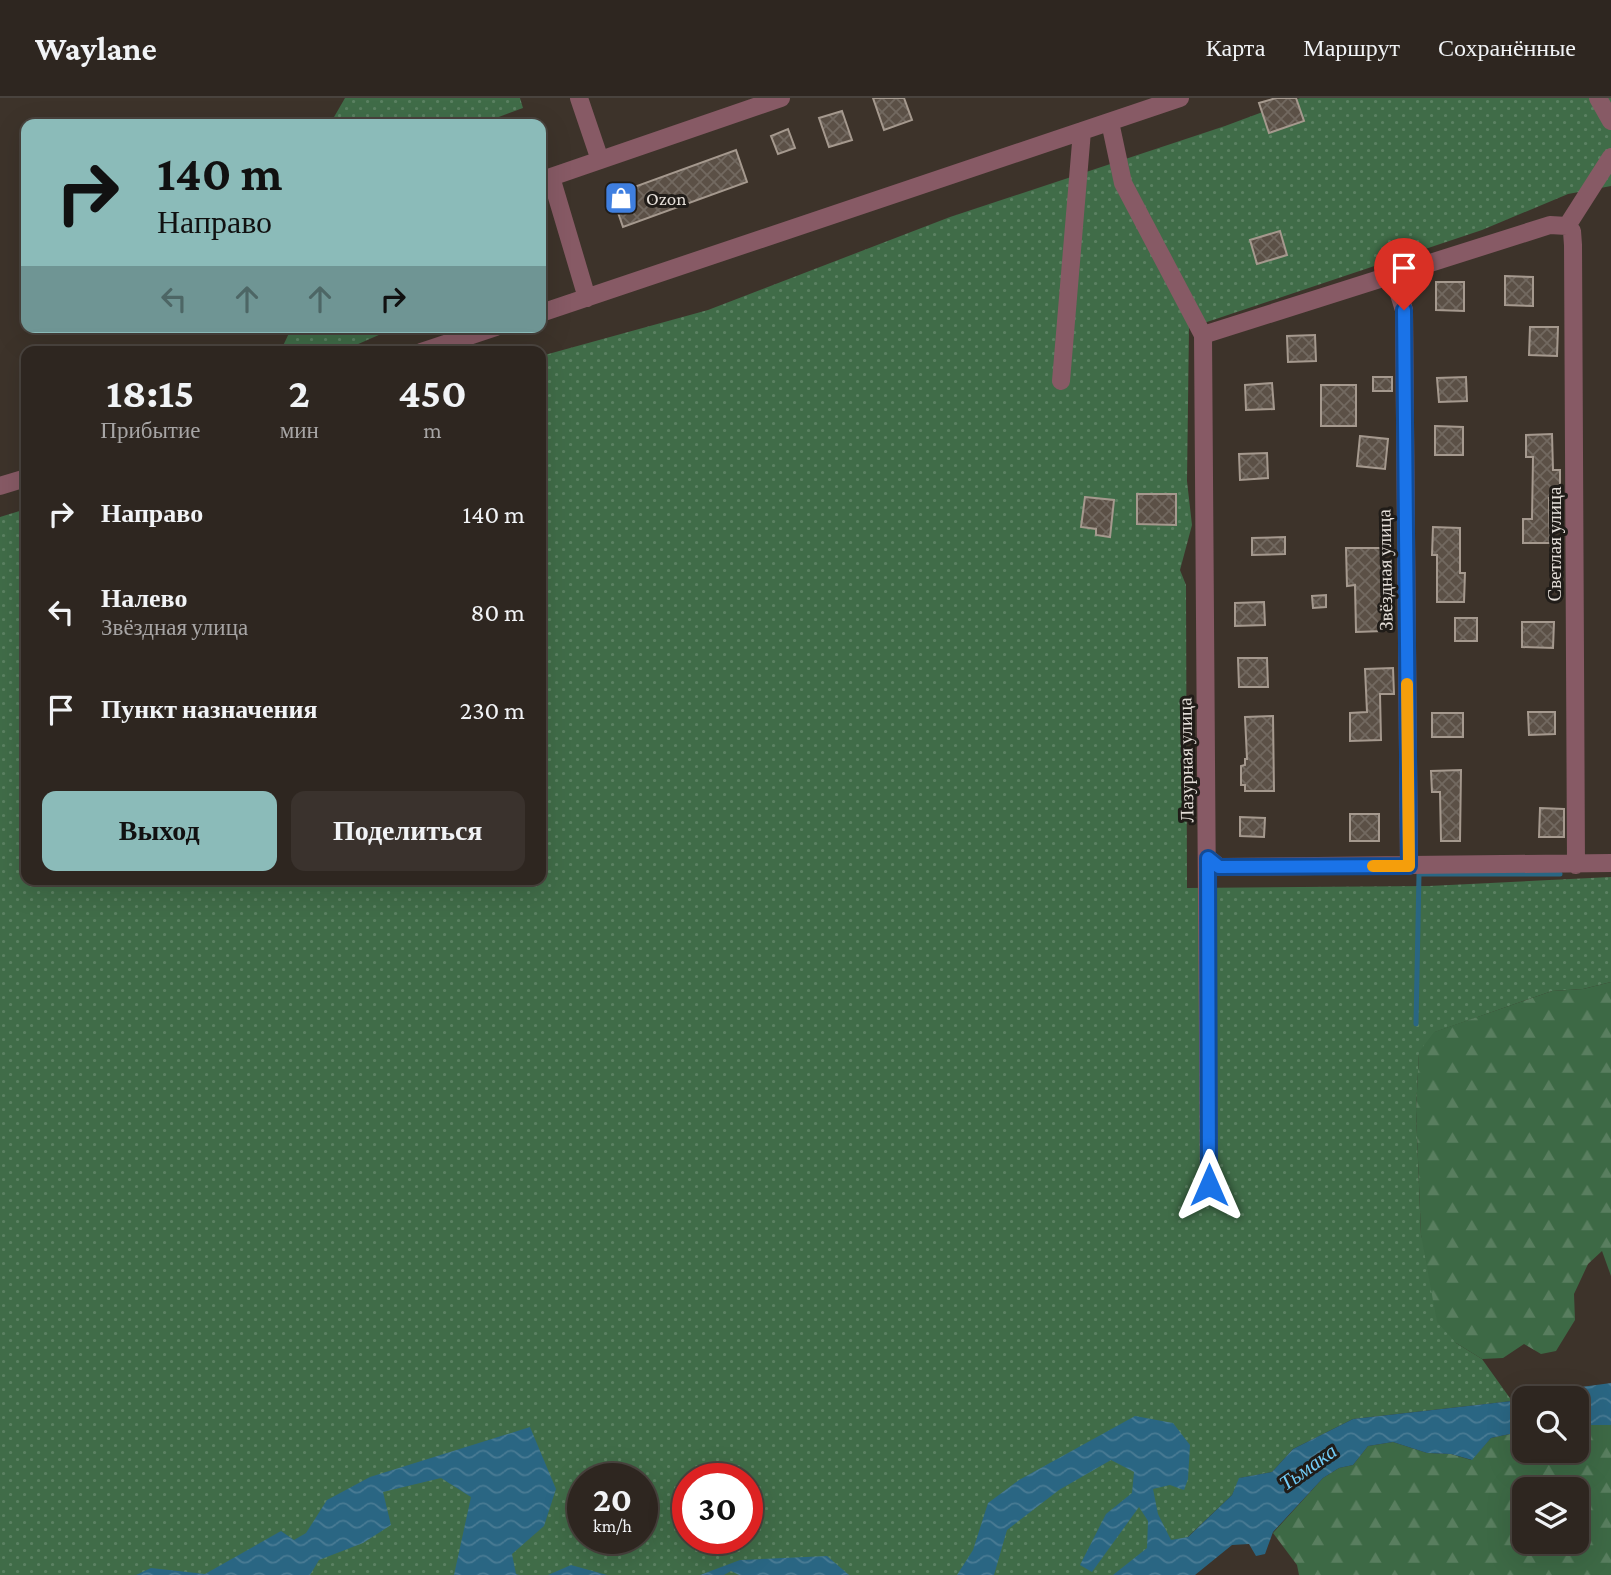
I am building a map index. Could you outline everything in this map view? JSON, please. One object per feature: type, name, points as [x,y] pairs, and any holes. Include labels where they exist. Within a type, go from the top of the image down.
[{"type":"street","points":[[579,98],[600,160]]},
{"type":"street","points":[[587,298],[551,177],[781,98]]},
{"type":"street","points":[[546,311],[1180,98]]},
{"type":"street","points":[[1598,98],[1611,121]]},
{"type":"street","points":[[1110,122],[1123,183],[1203,335],[1550,225],[1567,226],[1611,157]]},
{"type":"street","points":[[1060,381],[1082,131]]},
{"type":"street","name":"Светлая улица","points":[[1567,226],[1572,231],[1573,245],[1576,865]]},
{"type":"street","name":"Звёздная улица","points":[[1393,275],[1404,310],[1409,866]]},
{"type":"street","points":[[439,346],[478,333]]},
{"type":"street","name":"Лазурная улица","points":[[1203,335],[1209,1185]]},
{"type":"street","points":[[0,486],[21,480]]},
{"type":"street","points":[[1208,858],[1219,867],[1611,863]]},
{"type":"green space","points":[[345,98],[520,98],[523,108],[493,119],[333,119]]},
{"type":"green space","points":[[1300,98],[1611,98],[1611,186],[1568,194],[1482,230],[1189,328],[1187,481],[1192,525],[1180,570],[1186,585],[1187,888],[1429,886],[1611,877],[1611,982],[1583,989],[1552,991],[1435,1032],[1419,1053],[1416,1110],[1421,1235],[1456,1343],[1482,1359],[1512,1401],[1353,1419],[1293,1449],[1272,1472],[1240,1478],[1232,1495],[1156,1567],[1139,1575],[0,1575],[0,517],[21,511],[21,885],[546,885],[546,355],[708,310],[950,217],[1225,126]]},
{"type":"green space","points":[[289,333],[383,333],[354,346],[283,346]]},
{"type":"green space","points":[[1611,982],[1611,1276],[1602,1251],[1588,1264],[1574,1294],[1575,1320],[1556,1351],[1541,1354],[1524,1344],[1503,1358],[1482,1359],[1456,1343],[1437,1322],[1421,1235],[1416,1110],[1419,1052],[1434,1032],[1552,991],[1583,989]]},
{"type":"green space","points":[[1589,1425],[1611,1425],[1611,1575],[1299,1575],[1297,1565],[1273,1533],[1323,1478],[1339,1468],[1353,1465],[1368,1446],[1393,1442],[1427,1453],[1451,1454],[1471,1460],[1491,1438],[1512,1434],[1512,1463],[1589,1463]]},
{"type":"water","points":[[1611,1383],[1611,1425],[1589,1425],[1589,1386]]},
{"type":"water","name":"Тьмака","points":[[1512,1401],[1512,1434],[1491,1438],[1472,1460],[1451,1454],[1427,1453],[1393,1442],[1368,1446],[1353,1465],[1339,1468],[1323,1478],[1273,1532],[1265,1554],[1256,1556],[1249,1544],[1232,1545],[1195,1575],[1113,1575],[1147,1548],[1148,1521],[1139,1507],[1092,1572],[1080,1565],[1106,1514],[1132,1493],[1134,1472],[1111,1460],[1059,1490],[1007,1530],[994,1575],[957,1575],[973,1550],[988,1503],[1019,1480],[1135,1416],[1173,1423],[1190,1445],[1188,1479],[1184,1490],[1170,1485],[1153,1489],[1158,1514],[1171,1540],[1188,1537],[1232,1495],[1239,1478],[1272,1472],[1293,1449],[1353,1419]]},
{"type":"water","points":[[530,1427],[556,1489],[544,1526],[512,1554],[516,1574],[519,1575],[454,1575],[471,1497],[441,1478],[383,1492],[391,1525],[363,1543],[319,1560],[310,1575],[136,1575],[151,1568],[205,1574],[281,1531],[294,1540],[306,1533],[327,1500],[370,1477]]},
{"type":"water","points":[[827,1556],[849,1575],[739,1575],[731,1571],[724,1575],[700,1575],[740,1560]]},
{"type":"water","points":[[571,1565],[607,1575],[548,1575]]},
{"type":"building","points":[[873,98],[904,98],[912,120],[884,130]]},
{"type":"building","points":[[1276,98],[1296,98],[1304,121],[1269,133],[1259,103]]},
{"type":"building","points":[[842,111],[852,140],[829,147],[819,118]]},
{"type":"building","points":[[788,129],[795,148],[778,154],[771,136]]},
{"type":"building","points":[[736,150],[747,182],[623,227],[612,195]]},
{"type":"building","points":[[1280,231],[1287,255],[1257,264],[1250,240]]},
{"type":"building","points":[[1505,276],[1533,277],[1533,306],[1505,305]]},
{"type":"building","points":[[1436,282],[1464,282],[1464,311],[1436,310]]},
{"type":"building","points":[[1530,327],[1558,327],[1557,356],[1529,355]]},
{"type":"building","points":[[1315,335],[1316,361],[1288,362],[1287,336]]},
{"type":"building","points":[[1373,377],[1392,377],[1392,391],[1373,391]]},
{"type":"building","points":[[1466,377],[1467,401],[1439,402],[1437,378]]},
{"type":"building","points":[[1272,383],[1274,409],[1246,410],[1245,385]]},
{"type":"building","points":[[1321,385],[1356,385],[1356,426],[1321,426]]},
{"type":"building","points":[[1435,426],[1463,427],[1463,455],[1435,455]]},
{"type":"building","points":[[1552,434],[1553,470],[1560,470],[1560,498],[1549,498],[1550,543],[1523,543],[1523,519],[1532,519],[1533,457],[1526,457],[1526,435]]},
{"type":"building","points":[[1360,436],[1388,439],[1385,469],[1357,466]]},
{"type":"building","points":[[1267,453],[1268,478],[1240,480],[1239,454]]},
{"type":"building","points":[[1137,494],[1176,494],[1176,525],[1137,524]]},
{"type":"building","points":[[1085,497],[1114,500],[1110,537],[1096,535],[1096,529],[1081,527]]},
{"type":"building","points":[[1433,527],[1460,528],[1460,573],[1465,573],[1464,602],[1437,602],[1437,555],[1432,555]]},
{"type":"building","points":[[1285,537],[1285,554],[1252,555],[1252,538]]},
{"type":"building","points":[[1346,548],[1382,548],[1383,631],[1356,632],[1355,585],[1347,586]]},
{"type":"building","points":[[1326,595],[1326,607],[1313,608],[1312,596]]},
{"type":"building","points":[[1264,602],[1265,625],[1235,626],[1235,603]]},
{"type":"building","points":[[1455,618],[1477,618],[1477,641],[1455,641]]},
{"type":"building","points":[[1522,622],[1554,622],[1553,648],[1522,647]]},
{"type":"building","points":[[1238,658],[1267,658],[1268,687],[1239,687]]},
{"type":"building","points":[[1393,668],[1394,694],[1380,694],[1381,740],[1350,741],[1350,713],[1367,712],[1365,669]]},
{"type":"building","points":[[1528,712],[1555,712],[1555,734],[1529,735]]},
{"type":"building","points":[[1432,713],[1463,713],[1463,737],[1432,737]]},
{"type":"building","points":[[1273,716],[1274,791],[1245,791],[1245,785],[1241,785],[1241,766],[1245,765],[1247,759],[1245,717]]},
{"type":"building","points":[[1461,770],[1460,841],[1441,841],[1440,792],[1432,792],[1431,771]]},
{"type":"building","points":[[1540,808],[1564,809],[1564,837],[1539,837]]},
{"type":"building","points":[[1350,814],[1379,814],[1379,841],[1350,841]]},
{"type":"building","points":[[1240,817],[1265,818],[1264,837],[1240,836]]},
{"type":"waterway","points":[[1416,1024],[1419,874],[1560,874]]},
{"type":"slow traffic","points":[[1373,866],[1409,866],[1407,684]]},
{"type":"place","name":"Ozon","points":[[621,198]]},
{"type":"route","points":[[1209,1185],[1208,858],[1219,867],[1409,866],[1404,310]]}]
